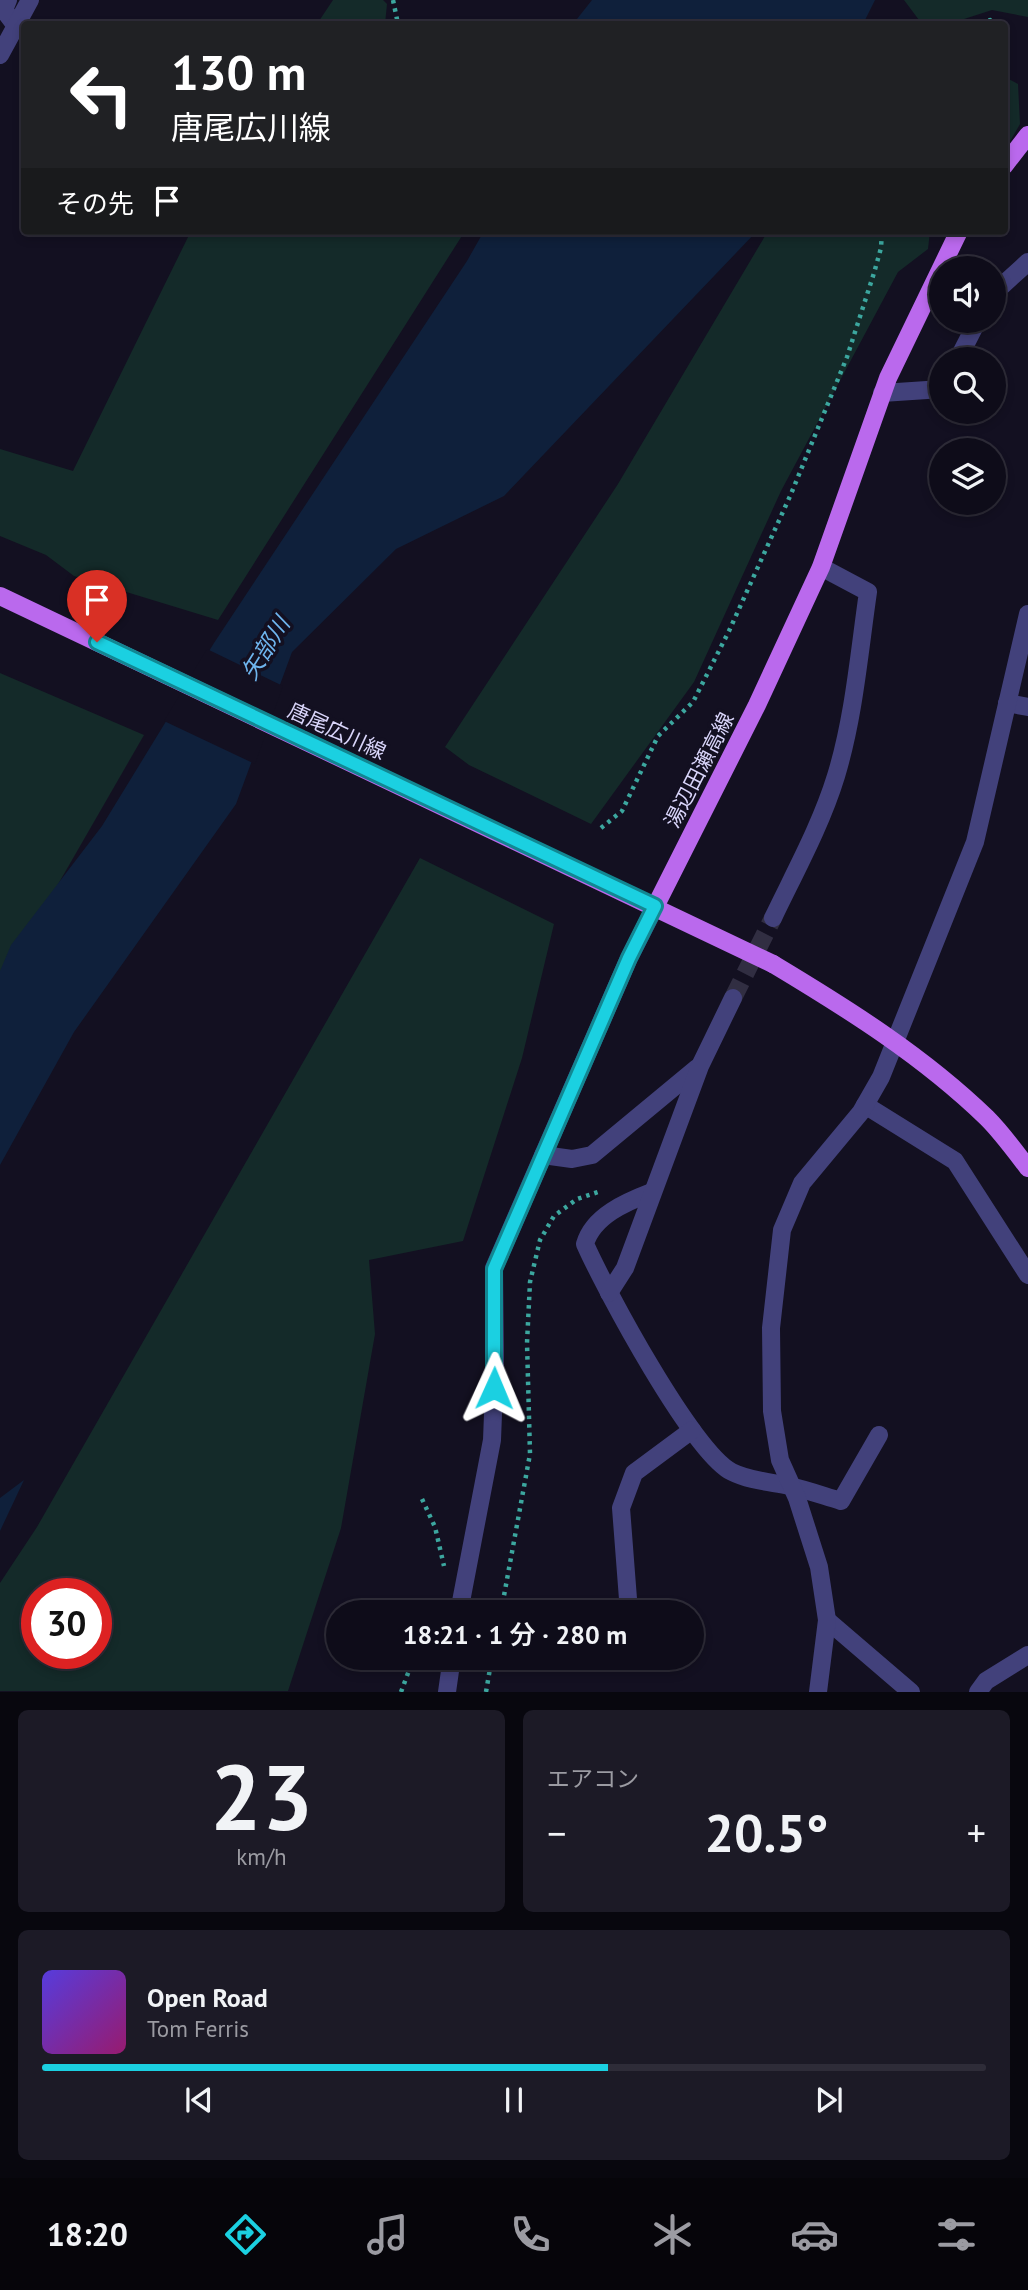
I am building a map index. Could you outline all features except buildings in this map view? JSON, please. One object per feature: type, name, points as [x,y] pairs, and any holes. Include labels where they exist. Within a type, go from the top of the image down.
[{"type":"main road","points":[[1008,161],[1028,135]]},
{"type":"main road","name":"湯辺田瀬高線","points":[[655,906],[757,705],[821,568],[882,393],[957,235]]},
{"type":"main road","name":"唐尾広川線","points":[[0,596],[655,906]]},
{"type":"main road","points":[[655,906],[773,964],[855,1013],[924,1063],[988,1119],[1028,1168]]},
{"type":"street","points":[[8,0],[4,10],[16,26]]},
{"type":"street","points":[[0,55],[30,0]]},
{"type":"street","points":[[1006,282],[1028,262]]},
{"type":"street","points":[[882,393],[929,390]]},
{"type":"street","points":[[773,918],[807,849],[836,778],[847,734],[868,592],[821,568]]},
{"type":"street","points":[[818,1692],[827,1620],[819,1567],[792,1486],[780,1460],[772,1411],[771,1328],[782,1230],[802,1183],[865,1105],[881,1077],[975,842],[1028,614]]},
{"type":"street","points":[[1007,703],[1028,707]]},
{"type":"street","points":[[461,1600],[492,1440],[494,1269],[629,958],[655,906]]},
{"type":"street","points":[[609,1293],[625,1268],[699,1066],[733,998]]},
{"type":"street","points":[[543,1155],[572,1159],[592,1155],[699,1066]]},
{"type":"street","points":[[865,1105],[955,1161],[1028,1275]]},
{"type":"street","points":[[652,1192],[622,1204],[588,1231],[584,1244],[609,1293],[673,1402],[701,1443],[731,1472],[792,1486],[841,1502],[879,1435]]},
{"type":"street","points":[[628,1600],[621,1508],[634,1473],[692,1430]]},
{"type":"street","points":[[827,1620],[911,1692]]},
{"type":"street","points":[[978,1692],[986,1681],[1028,1655]]},
{"type":"street","points":[[447,1692],[450,1670]]},
{"type":"path","points":[[394,0],[398,21]]},
{"type":"path","points":[[601,828],[622,811],[658,736],[693,702],[729,631],[847,357],[874,273],[882,235]]},
{"type":"path","points":[[502,1600],[530,1454],[527,1343],[533,1272],[540,1240],[554,1216],[577,1199],[602,1191]]},
{"type":"path","points":[[422,1499],[435,1527],[447,1575]]},
{"type":"path","points":[[401,1692],[409,1670]]},
{"type":"path","points":[[486,1692],[490,1670]]},
{"type":"green space","points":[[333,0],[383,0],[387,4],[385,21],[319,21]]},
{"type":"green space","points":[[904,0],[1028,0],[1028,17],[992,10],[961,20],[919,20]]},
{"type":"green space","points":[[1008,79],[1018,84],[1020,124],[1008,145]]},
{"type":"green space","points":[[189,235],[462,235],[218,620],[74,576],[46,555],[0,536],[0,449],[73,471]]},
{"type":"green space","points":[[766,235],[930,235],[928,249],[898,272],[781,491],[694,682],[591,824],[469,765],[445,747],[618,484]]},
{"type":"green space","points":[[0,673],[144,735],[0,985]]},
{"type":"green space","points":[[420,858],[554,924],[522,1058],[463,1241],[369,1260],[375,1334],[341,1528],[288,1691],[0,1691],[0,1583],[37,1527]]},
{"type":"water","points":[[592,0],[875,0],[864,21],[575,21]]},
{"type":"water","name":"矢部川","points":[[482,235],[753,235],[504,496],[396,549],[292,652],[236,804],[74,1032],[0,1165],[0,971],[11,945],[102,826],[214,643]]},
{"type":"water","points":[[24,1480],[0,1531],[0,1498]]},
{"type":"pier","points":[[207,649],[283,686],[255,764],[164,721]]},
{"type":"tunnel","points":[[733,998],[773,918]]},
{"type":"route","points":[[97,642],[655,906],[629,958],[494,1269],[494,1388]]}]
